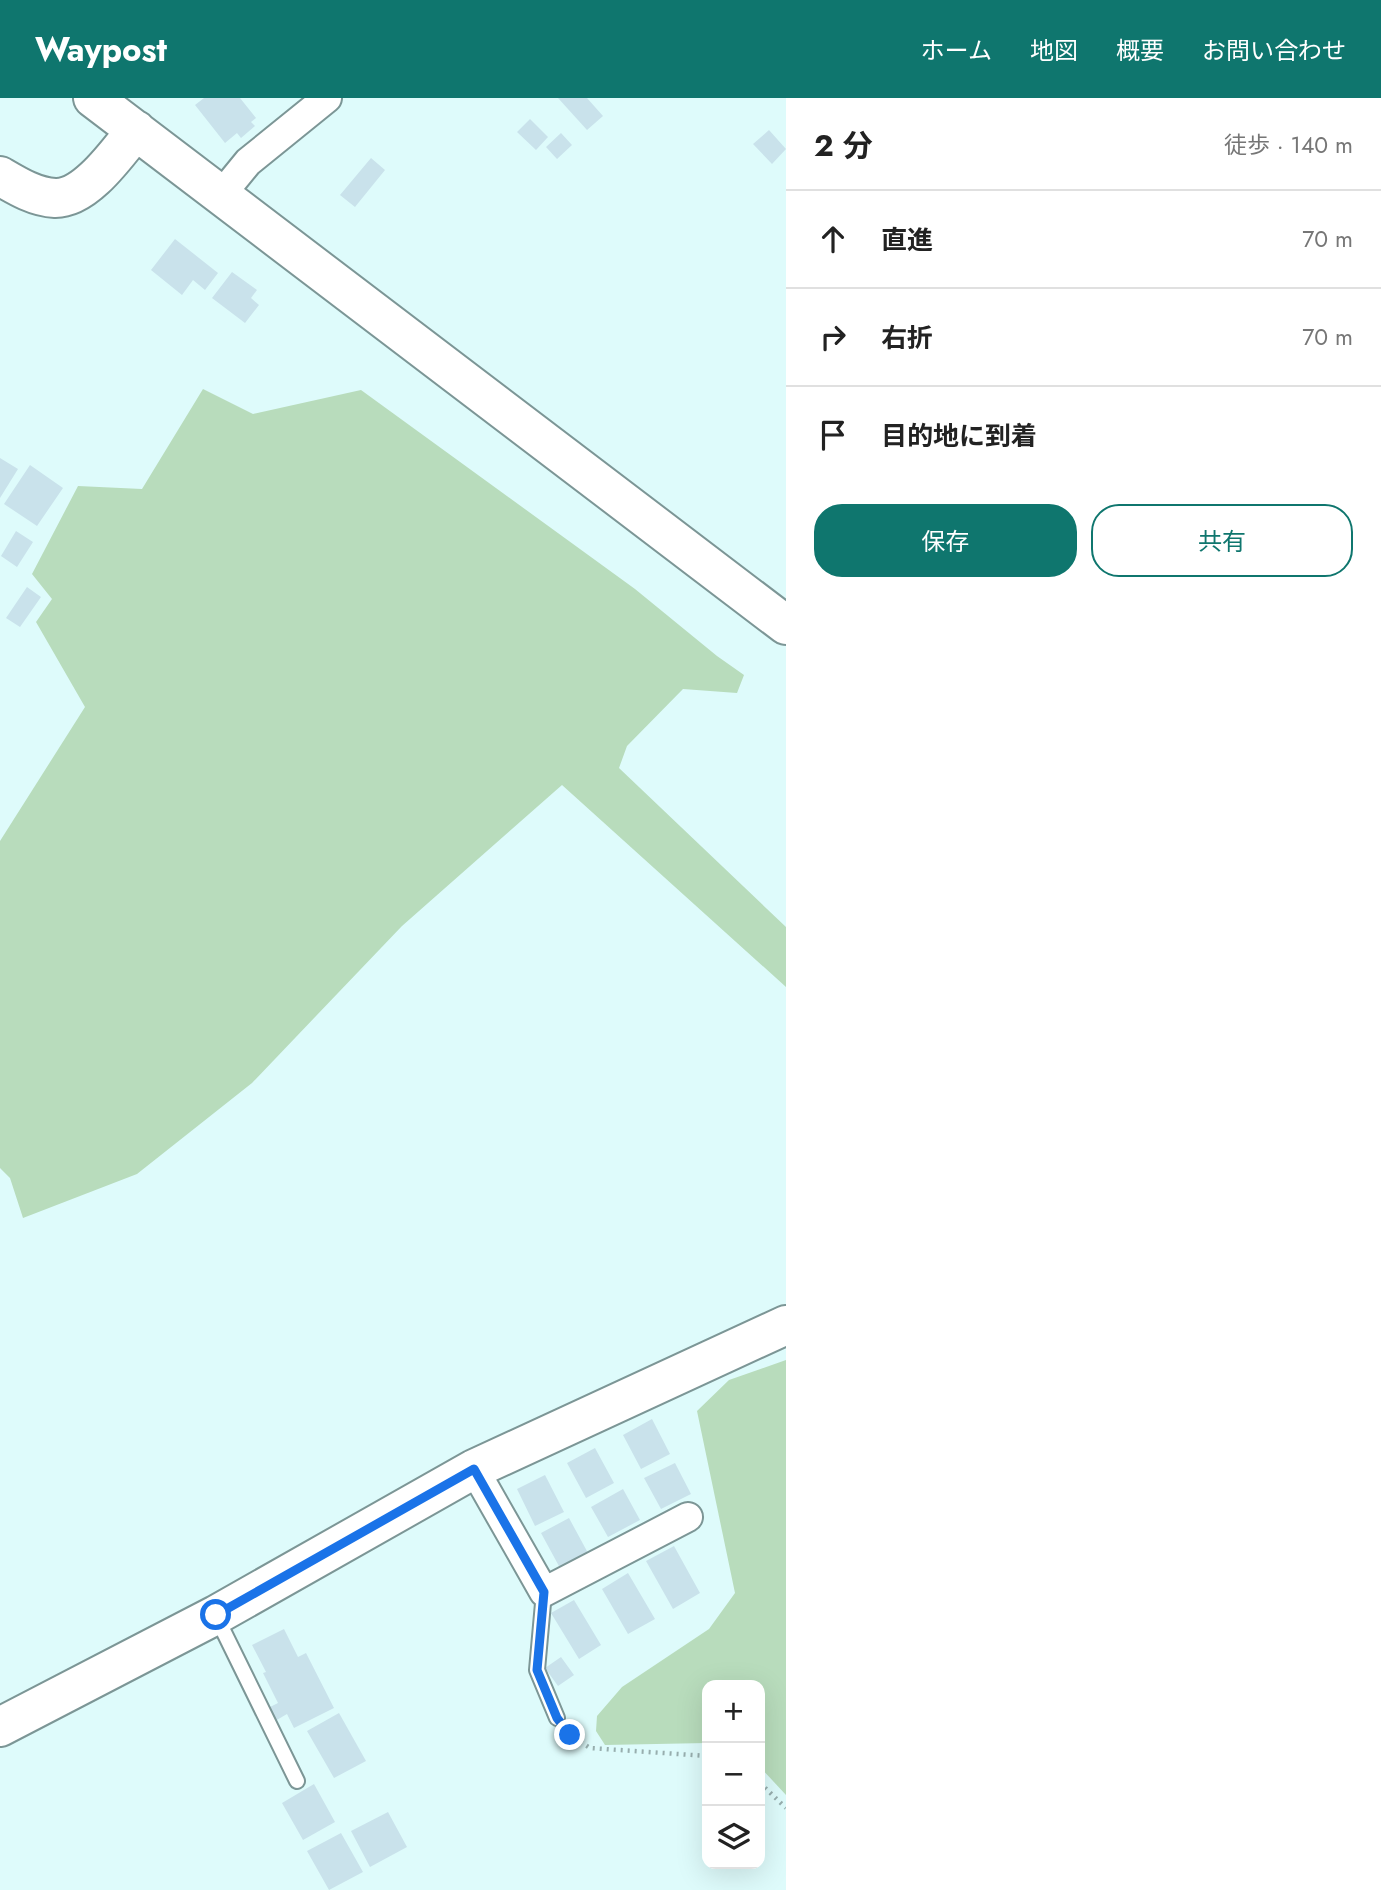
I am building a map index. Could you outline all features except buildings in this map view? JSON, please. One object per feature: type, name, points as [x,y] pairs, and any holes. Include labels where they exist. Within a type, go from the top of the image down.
[{"type":"street","points":[[93,98],[782,615]]},
{"type":"street","points":[[221,195],[248,162],[327,98]]},
{"type":"street","points":[[0,176],[29,192],[57,198],[78,193],[136,131]]},
{"type":"street","points":[[0,1727],[216,1615],[474,1469],[786,1325]]},
{"type":"street","points":[[474,1469],[544,1592],[688,1517]]},
{"type":"lane","points":[[544,1592],[537,1670],[557,1718]]},
{"type":"lane","points":[[216,1615],[297,1781]]},
{"type":"path","points":[[557,1718],[570,1735],[590,1748],[702,1756]]},
{"type":"path","points":[[765,1788],[786,1808]]},
{"type":"green space","points":[[203,389],[253,414],[361,390],[635,589],[744,675],[737,693],[683,689],[627,746],[619,768],[786,927],[786,987],[562,785],[402,926],[252,1083],[137,1174],[23,1218],[10,1178],[0,1168],[0,841],[85,707],[36,622],[52,599],[32,574],[78,486],[142,489]]},
{"type":"green space","points":[[786,1360],[786,1795],[765,1772],[765,1680],[702,1680],[702,1743],[605,1745],[596,1731],[597,1716],[622,1687],[709,1629],[735,1593],[697,1411],[729,1380]]},
{"type":"route","points":[[216,1615],[474,1469],[544,1592],[537,1670],[557,1718],[570,1735]]}]
